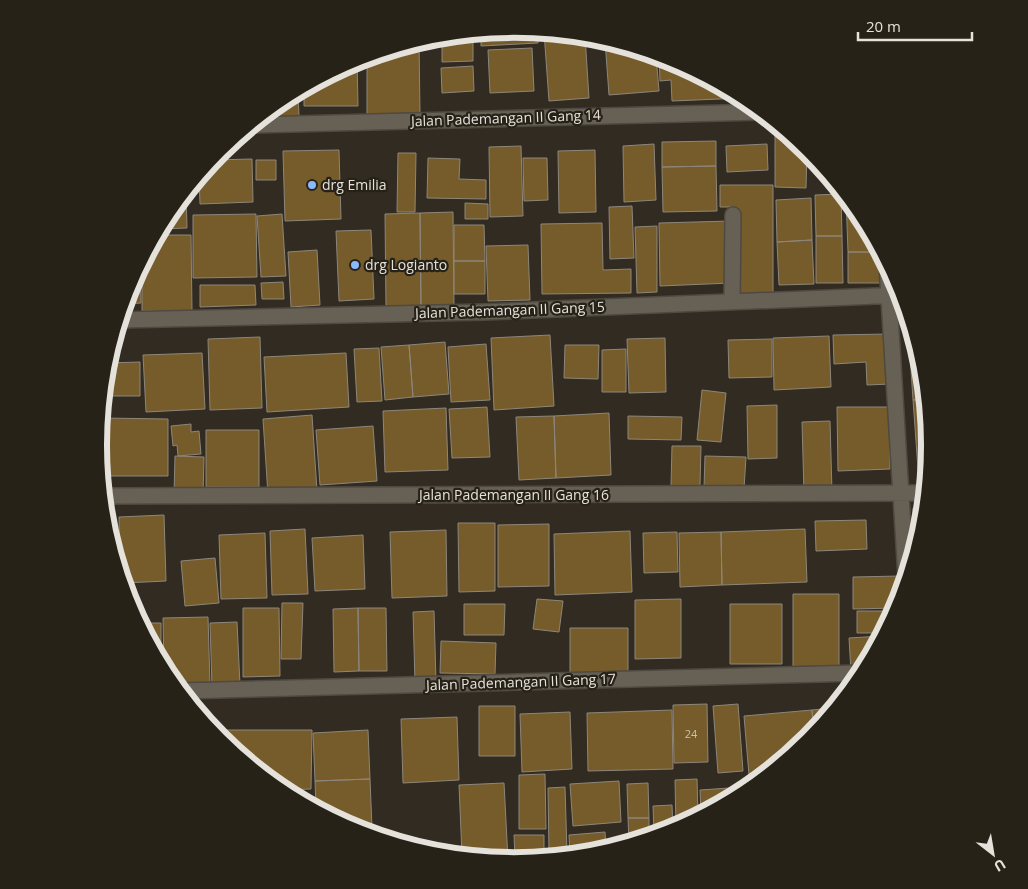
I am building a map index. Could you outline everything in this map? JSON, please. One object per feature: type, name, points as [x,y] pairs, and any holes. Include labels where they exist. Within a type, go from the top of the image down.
[{"type":"street","name":"Jalan Pademangan II Gang 14","points":[[263,125],[749,112]]},
{"type":"street","points":[[732,301],[733,216]]},
{"type":"street","name":"Jalan Pademangan II Gang 15","points":[[127,320],[483,312],[892,295]]},
{"type":"street","points":[[895,303],[900,494],[905,558]]},
{"type":"street","name":"Jalan Pademangan II Gang 16","points":[[110,496],[918,493]]},
{"type":"street","name":"Jalan Pademangan II Gang 17","points":[[191,692],[850,673]]},
{"type":"building","points":[[538,38],[538,43],[481,46],[481,39]]},
{"type":"building","points":[[544,38],[586,44],[589,98],[549,101]]},
{"type":"building","points":[[473,40],[473,61],[442,62],[442,44]]},
{"type":"building","points":[[532,48],[534,91],[490,93],[488,50]]},
{"type":"building","points":[[606,48],[657,63],[659,91],[609,95]]},
{"type":"building","points":[[419,49],[420,114],[367,114],[367,65]]},
{"type":"building","points":[[659,64],[694,79],[728,99],[672,101],[671,80],[660,81]]},
{"type":"building","points":[[473,66],[474,91],[442,93],[441,68]]},
{"type":"building","points":[[357,68],[358,106],[304,106],[304,96]]},
{"type":"building","points":[[298,99],[299,117],[272,118]]},
{"type":"building","points":[[775,133],[807,162],[806,188],[775,187]]},
{"type":"building","points":[[716,141],[716,166],[662,167],[662,142]]},
{"type":"building","points":[[654,144],[656,200],[624,202],[623,146]]},
{"type":"building","points":[[767,144],[768,170],[727,172],[726,146]]},
{"type":"building","points":[[521,146],[523,216],[490,217],[489,147]]},
{"type":"building","name":"drg Emilia","points":[[339,150],[341,219],[285,221],[283,151]]},
{"type":"building","points":[[595,150],[596,212],[559,213],[558,151]]},
{"type":"building","points":[[398,153],[416,153],[415,212],[397,212]]},
{"type":"building","points":[[428,158],[460,159],[459,179],[486,180],[486,199],[427,198]]},
{"type":"building","points":[[523,158],[547,158],[548,200],[524,201]]},
{"type":"building","points":[[252,159],[253,202],[200,204],[199,187],[223,160]]},
{"type":"building","points":[[256,160],[276,160],[276,180],[256,180]]},
{"type":"building","points":[[716,166],[717,211],[663,212],[662,167]]},
{"type":"building","points":[[720,185],[773,185],[773,297],[734,298],[734,207],[720,207]]},
{"type":"building","points":[[835,194],[841,203],[842,236],[816,236],[815,195]]},
{"type":"building","points":[[811,198],[812,240],[777,242],[776,200]]},
{"type":"building","points":[[465,203],[488,204],[488,219],[465,219]]},
{"type":"building","points":[[186,204],[187,228],[170,229]]},
{"type":"building","points":[[632,206],[634,258],[610,259],[609,207]]},
{"type":"building","points":[[846,210],[872,252],[848,252]]},
{"type":"building","points":[[453,212],[454,307],[421,307],[420,213]]},
{"type":"building","points":[[420,213],[421,307],[386,308],[385,214]]},
{"type":"building","points":[[256,214],[257,277],[193,278],[193,215]]},
{"type":"building","points":[[282,214],[286,276],[261,277],[257,216]]},
{"type":"building","points":[[730,221],[731,283],[660,286],[659,223]]},
{"type":"building","points":[[602,223],[603,270],[631,269],[631,293],[542,294],[541,224]]},
{"type":"building","points":[[454,225],[484,225],[485,261],[454,261]]},
{"type":"building","points":[[657,226],[657,292],[637,293],[635,227]]},
{"type":"building","name":"drg Logianto","points":[[371,230],[374,299],[339,301],[336,231]]},
{"type":"building","points":[[166,235],[191,235],[192,311],[142,311],[142,280]]},
{"type":"building","points":[[816,236],[842,236],[843,283],[816,283]]},
{"type":"building","points":[[812,240],[814,284],[779,285],[777,242]]},
{"type":"building","points":[[528,245],[530,300],[488,301],[486,246]]},
{"type":"building","points":[[317,250],[320,305],[291,307],[288,252]]},
{"type":"building","points":[[848,252],[872,252],[880,266],[880,283],[848,283]]},
{"type":"building","points":[[454,261],[485,261],[485,294],[454,294]]},
{"type":"building","points":[[283,282],[284,299],[262,299],[261,283]]},
{"type":"building","points":[[140,283],[141,303],[133,303]]},
{"type":"building","points":[[200,285],[255,285],[256,305],[200,307]]},
{"type":"building","points":[[888,334],[890,384],[867,385],[866,362],[834,364],[833,335]]},
{"type":"building","points":[[550,335],[554,406],[494,410],[491,338]]},
{"type":"building","points":[[829,336],[831,387],[774,390],[773,338]]},
{"type":"building","points":[[260,337],[262,408],[210,410],[208,339]]},
{"type":"building","points":[[665,338],[666,392],[629,393],[627,339]]},
{"type":"building","points":[[772,339],[772,377],[729,378],[728,340]]},
{"type":"building","points":[[445,342],[449,394],[413,397],[409,345]]},
{"type":"building","points":[[486,344],[490,400],[451,402],[448,347]]},
{"type":"building","points":[[409,345],[413,397],[385,400],[381,347]]},
{"type":"building","points":[[565,345],[599,345],[598,379],[564,378]]},
{"type":"building","points":[[379,348],[382,401],[357,402],[354,349]]},
{"type":"building","points":[[626,349],[626,392],[602,392],[602,350]]},
{"type":"building","points":[[202,353],[205,409],[146,412],[143,355]]},
{"type":"building","points":[[346,353],[349,407],[267,412],[264,357]]},
{"type":"building","points":[[910,354],[918,391],[919,400],[913,400]]},
{"type":"building","points":[[140,362],[140,396],[110,396],[116,363]]},
{"type":"building","points":[[702,390],[726,393],[721,442],[697,440]]},
{"type":"building","points":[[913,400],[919,400],[920,418],[920,469],[918,469]]},
{"type":"building","points":[[777,405],[777,458],[748,459],[747,406]]},
{"type":"building","points":[[487,407],[490,457],[452,458],[449,409]]},
{"type":"building","points":[[837,407],[890,407],[890,469],[838,471]]},
{"type":"building","points":[[446,408],[448,470],[385,472],[383,411]]},
{"type":"building","points":[[609,413],[611,475],[556,478],[554,416]]},
{"type":"building","points":[[312,415],[317,491],[268,495],[263,419]]},
{"type":"building","points":[[554,416],[556,478],[519,480],[516,417]]},
{"type":"building","points":[[628,416],[682,417],[681,440],[628,439]]},
{"type":"building","points":[[108,418],[168,419],[168,476],[108,476]]},
{"type":"building","points":[[830,421],[832,492],[804,493],[802,422]]},
{"type":"building","points":[[191,424],[191,432],[199,431],[201,454],[178,456],[177,445],[173,446],[171,426]]},
{"type":"building","points":[[373,426],[377,481],[320,485],[316,430]]},
{"type":"building","points":[[206,430],[259,430],[259,487],[206,487]]},
{"type":"building","points":[[672,446],[701,446],[700,486],[671,486]]},
{"type":"building","points":[[175,456],[204,457],[203,495],[174,495]]},
{"type":"building","points":[[705,456],[746,457],[744,489],[704,488]]},
{"type":"building","points":[[913,508],[916,508],[913,524],[913,525]]},
{"type":"building","points":[[164,515],[166,581],[132,583],[119,543],[119,517]]},
{"type":"building","points":[[866,520],[867,549],[816,551],[815,521]]},
{"type":"building","points":[[458,523],[495,523],[495,591],[459,592]]},
{"type":"building","points":[[549,524],[549,586],[498,587],[498,525]]},
{"type":"building","points":[[305,529],[308,594],[272,595],[270,531]]},
{"type":"building","points":[[805,529],[807,582],[722,585],[721,532]]},
{"type":"building","points":[[446,530],[447,596],[392,598],[390,532]]},
{"type":"building","points":[[630,531],[632,592],[555,595],[554,534]]},
{"type":"building","points":[[677,532],[678,572],[644,573],[643,533]]},
{"type":"building","points":[[721,532],[722,585],[680,587],[679,533]]},
{"type":"building","points":[[265,533],[267,598],[221,599],[219,535]]},
{"type":"building","points":[[363,535],[365,589],[315,591],[312,538]]},
{"type":"building","points":[[215,558],[219,603],[185,606],[181,561]]},
{"type":"building","points":[[899,576],[886,608],[853,609],[853,577]]},
{"type":"building","points":[[793,594],[839,594],[839,668],[793,670]]},
{"type":"building","points":[[537,599],[563,601],[559,632],[533,629]]},
{"type":"building","points":[[681,599],[681,658],[635,659],[635,600]]},
{"type":"building","points":[[282,603],[303,603],[301,659],[281,659]]},
{"type":"building","points":[[464,604],[505,604],[504,635],[464,635]]},
{"type":"building","points":[[730,604],[782,604],[782,664],[730,664]]},
{"type":"building","points":[[243,608],[279,608],[280,676],[243,677]]},
{"type":"building","points":[[358,608],[386,608],[387,671],[359,671]]},
{"type":"building","points":[[358,608],[359,671],[334,672],[333,609]]},
{"type":"building","points":[[434,611],[436,682],[415,682],[413,612]]},
{"type":"building","points":[[857,611],[885,611],[874,633],[857,633]]},
{"type":"building","points":[[208,617],[210,686],[187,687],[176,671],[164,651],[163,618]]},
{"type":"building","points":[[237,622],[240,685],[212,686],[210,623]]},
{"type":"building","points":[[148,623],[161,623],[161,646]]},
{"type":"building","points":[[570,628],[628,628],[628,678],[570,678]]},
{"type":"building","points":[[872,637],[851,672],[851,672],[849,638]]},
{"type":"building","points":[[441,641],[496,643],[495,674],[440,673]]},
{"type":"building","points":[[707,704],[708,762],[674,763],[673,705]]},
{"type":"building","points":[[738,704],[743,771],[718,773],[713,706]]},
{"type":"building","points":[[479,706],[515,706],[515,756],[479,756]]},
{"type":"building","points":[[823,709],[813,720],[812,710]]},
{"type":"building","points":[[672,710],[673,769],[588,771],[587,713]]},
{"type":"building","points":[[812,710],[813,720],[782,750],[749,775],[744,716]]},
{"type":"building","points":[[570,712],[572,769],[522,772],[520,714]]},
{"type":"building","points":[[457,717],[459,780],[403,783],[401,719]]},
{"type":"building","points":[[227,730],[312,730],[311,789],[298,789],[288,783],[266,767],[227,733]]},
{"type":"building","points":[[368,730],[370,779],[315,781],[313,733]]},
{"type":"building","points":[[545,774],[546,829],[519,829],[519,775]]},
{"type":"building","points":[[370,779],[372,826],[316,800],[315,781]]},
{"type":"building","points":[[697,779],[698,808],[676,818],[675,780]]},
{"type":"building","points":[[619,781],[621,822],[573,826],[570,784]]},
{"type":"building","points":[[504,783],[508,852],[462,848],[459,785]]},
{"type":"building","points":[[648,783],[649,818],[628,818],[627,784]]},
{"type":"building","points":[[565,787],[567,848],[549,850],[548,788]]},
{"type":"building","points":[[732,788],[701,806],[700,790]]},
{"type":"building","points":[[672,805],[673,820],[654,827],[653,806]]},
{"type":"building","points":[[628,818],[649,818],[649,829],[629,835]]},
{"type":"building","points":[[605,832],[606,841],[570,848],[569,835]]},
{"type":"building","points":[[514,835],[544,835],[544,851],[515,852]]},
{"type":"place","name":"drg Emilia","points":[[312,185]]},
{"type":"place","name":"drg Logianto","points":[[355,265]]}]
